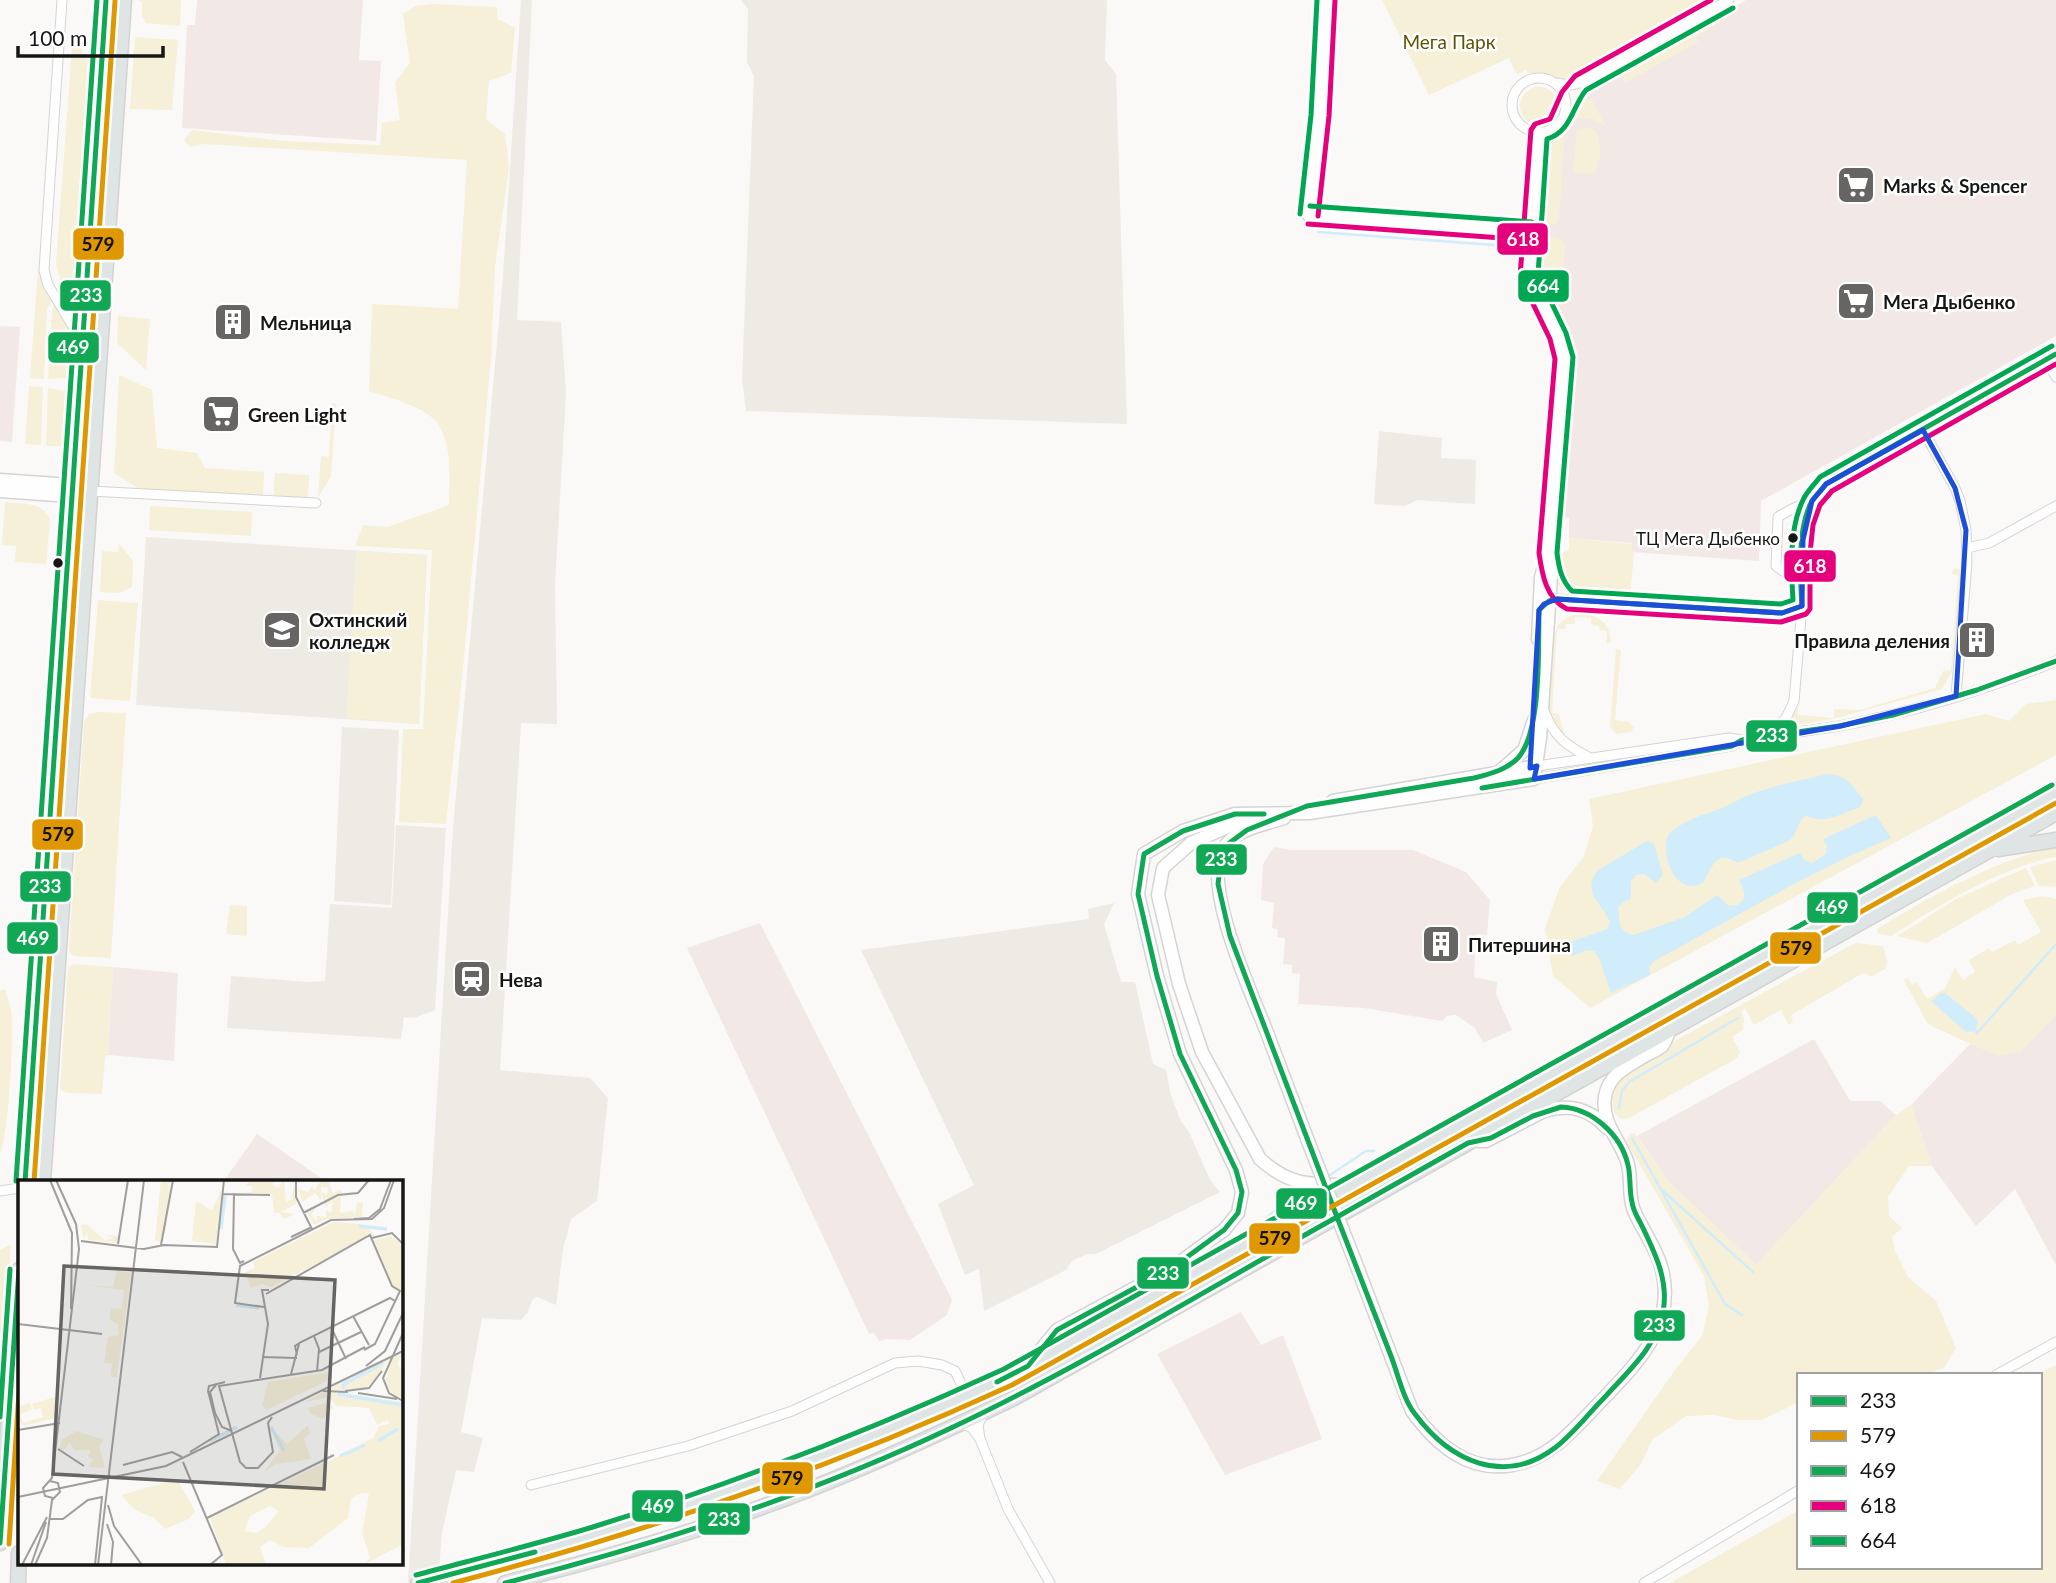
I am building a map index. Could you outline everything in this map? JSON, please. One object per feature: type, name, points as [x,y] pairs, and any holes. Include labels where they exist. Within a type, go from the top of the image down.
[{"type":"main road","points":[[25,1180],[106,0]]},
{"type":"main road","points":[[43,1180],[124,0]]},
{"type":"main road","points":[[88,247],[106,249]]},
{"type":"main road","points":[[418,1583],[596,1535],[744,1486],[845,1449],[967,1396],[1028,1366],[2056,793]]},
{"type":"main road","points":[[505,1583],[595,1561],[796,1494],[972,1418],[1135,1331],[2056,813]]},
{"type":"main road","points":[[1989,850],[2056,841]]},
{"type":"main road","points":[[0,1543],[18,1284]]},
{"type":"street","points":[[62,0],[44,270],[48,285],[81,340]]},
{"type":"street","points":[[1326,0],[1320,116],[1309,215],[1531,231]]},
{"type":"street","points":[[1580,83],[1566,104],[1559,124],[1550,130],[1527,130],[1518,123],[1512,112],[1514,94],[1521,85],[1541,78],[1570,85],[1580,83],[1729,0]]},
{"type":"street","points":[[1555,83],[1566,104]]},
{"type":"street","points":[[1532,773],[1544,605],[1551,578],[1548,553],[1564,358],[1559,336],[1528,276],[1539,132]]},
{"type":"street","points":[[1353,1185],[1300,1184],[1273,1171],[1260,1159],[1202,1052],[1179,984],[1158,895],[1163,868],[1191,844],[1231,825],[1532,773],[1732,746],[1776,726],[1791,712],[1794,701],[1802,606],[1800,583],[1803,540],[1812,501],[1826,484],[2056,354]]},
{"type":"street","points":[[2046,359],[2056,377]]},
{"type":"street","points":[[1923,430],[1960,501],[1967,548],[1956,696]]},
{"type":"street","points":[[0,480],[71,491]]},
{"type":"street","points":[[0,491],[90,491],[316,503]]},
{"type":"street","points":[[1800,583],[1776,566],[1778,517],[1792,508],[1812,501]]},
{"type":"street","points":[[1967,548],[1989,543],[2056,506]]},
{"type":"street","points":[[1532,773],[1542,707],[1544,605],[1541,577],[1548,553]]},
{"type":"street","points":[[1551,578],[1558,591],[1568,600]]},
{"type":"street","points":[[1544,605],[1568,600],[1782,613],[1802,606]]},
{"type":"street","points":[[1669,1032],[1662,1046],[1623,1069],[1608,1086],[1604,1109],[1606,1120],[1628,1161],[1632,1206],[1662,1270],[1664,1309],[1652,1342],[1638,1362],[1560,1442],[1542,1455],[1520,1464],[1502,1467],[1478,1465],[1459,1458],[1424,1428],[1412,1411],[1230,937],[1219,888],[1223,849],[1238,834],[1293,814],[1307,806],[1493,774],[1532,773],[1590,758],[1730,738],[1742,740],[1841,726],[1956,696],[2056,662]]},
{"type":"street","points":[[1542,707],[1561,741],[1590,758]]},
{"type":"street","points":[[1493,774],[1503,769],[1524,750],[1534,720]]},
{"type":"street","points":[[1028,1366],[1057,1330],[1172,1268],[1224,1230],[1238,1213],[1242,1192],[1236,1170],[1180,1054],[1157,976],[1138,894],[1144,854],[1183,831],[1235,814],[1293,814]]},
{"type":"street","points":[[1473,1141],[1486,1141],[1544,1111],[1562,1107],[1591,1113],[1614,1137]]},
{"type":"street","points":[[0,1191],[18,1188]]},
{"type":"street","points":[[2000,1373],[2056,1342]]},
{"type":"street","points":[[531,1485],[688,1446],[779,1416],[895,1363],[918,1360],[949,1368],[955,1371],[967,1396]]},
{"type":"street","points":[[972,1418],[978,1425],[979,1439]]},
{"type":"street","points":[[972,1418],[972,1428],[1008,1509],[1050,1583]]},
{"type":"street","points":[[1644,1583],[1797,1491]]},
{"type":"highlighted area","points":[[1923,430],[1955,488],[1966,530],[1956,696],[1841,726],[1534,779],[1537,766],[1530,768],[1539,610],[1544,604],[1557,599],[1782,613],[1802,606],[1803,540],[1812,501],[1826,484]]},
{"type":"shaded area","points":[[197,0],[363,0],[359,60],[381,61],[376,141],[182,128],[187,25],[195,25]]},
{"type":"shaded area","points":[[521,0],[532,0],[517,320],[561,322],[566,393],[555,584],[557,724],[521,723],[500,1070],[590,1078],[608,1098],[597,1201],[571,1219],[563,1249],[556,1305],[537,1297],[532,1300],[528,1312],[521,1320],[482,1318],[461,1432],[483,1438],[474,1472],[456,1470],[442,1533],[438,1583],[408,1583],[453,828],[503,276]]},
{"type":"shaded area","points":[[741,0],[1107,0],[1105,60],[1116,74],[1127,424],[746,411],[742,379],[754,76],[747,62],[748,9]]},
{"type":"shaded area","name":"Мега Дыбенко","points":[[1746,0],[2056,0],[2056,336],[1761,501],[1759,561],[1631,552],[1632,543],[1569,538],[1569,518],[1558,517],[1572,349],[1548,303],[1534,244],[1543,143],[1551,133],[1574,122],[1573,99],[1580,90],[1611,76]]},
{"type":"shaded area","points":[[0,326],[20,327],[12,442],[0,441]]},
{"type":"shaded area","points":[[1379,431],[1442,438],[1441,458],[1476,460],[1475,504],[1417,500],[1405,506],[1374,504]]},
{"type":"shaded area","name":"Охтинский колледж","points":[[146,537],[427,555],[419,724],[136,705]]},
{"type":"shaded area","points":[[342,727],[399,730],[391,905],[334,901]]},
{"type":"shaded area","points":[[396,825],[446,828],[435,1010],[414,1018],[404,1017],[401,1039],[227,1028],[231,976],[325,981],[330,904],[392,908]]},
{"type":"shaded area","points":[[1274,847],[1291,850],[1413,850],[1466,872],[1490,900],[1487,935],[1476,934],[1474,977],[1497,982],[1496,994],[1512,1030],[1483,1043],[1475,1028],[1456,1015],[1447,1016],[1442,1021],[1364,1008],[1298,1004],[1300,974],[1292,973],[1292,965],[1283,964],[1285,938],[1277,937],[1278,929],[1272,928],[1274,903],[1261,900],[1263,864]]},
{"type":"shaded area","points":[[1114,903],[1104,924],[1121,982],[1135,982],[1153,1064],[1166,1070],[1171,1096],[1181,1121],[1190,1134],[1210,1180],[1220,1192],[1096,1254],[1087,1254],[1072,1261],[1066,1270],[984,1311],[979,1269],[965,1275],[938,1204],[974,1185],[861,950],[1089,919],[1088,909]]},
{"type":"shaded area","points":[[760,923],[952,1300],[947,1315],[910,1340],[879,1341],[874,1333],[869,1334],[687,948]]},
{"type":"shaded area","points":[[2056,955],[2056,1265],[2015,1189],[1976,1226],[1932,1166],[1911,1105]]},
{"type":"shaded area","points":[[113,967],[178,973],[174,1061],[108,1055]]},
{"type":"shaded area","points":[[1814,1039],[1850,1101],[1880,1101],[1896,1115],[1756,1265],[1669,1182],[1637,1136]]},
{"type":"shaded area","points":[[257,1134],[324,1180],[224,1180]]},
{"type":"shaded area","points":[[1241,1312],[1261,1345],[1283,1335],[1322,1439],[1225,1475],[1157,1354]]},
{"type":"green space","points":[[139,0],[181,0],[180,26],[146,23],[142,16],[142,2]]},
{"type":"green space","name":"Мега Парк","points":[[1382,0],[1718,0],[1577,76],[1578,79],[1559,79],[1528,73],[1526,70],[1517,75],[1509,58],[1429,95]]},
{"type":"green space","points":[[433,4],[497,7],[498,19],[515,28],[511,73],[489,81],[486,119],[505,134],[509,169],[495,267],[491,358],[446,824],[399,822],[403,729],[423,729],[432,550],[355,546],[363,525],[388,527],[449,505],[448,453],[438,424],[416,408],[369,391],[372,304],[458,309],[467,160],[203,144],[190,147],[184,140],[192,130],[283,141],[380,145],[382,123],[400,120],[395,82],[410,63],[403,14],[415,6]]},
{"type":"green space","points":[[1712,19],[1716,25],[1696,37],[1698,42],[1625,83],[1622,71]]},
{"type":"green space","points":[[73,34],[83,35],[82,54],[89,55],[88,70],[92,71],[73,310],[62,297],[63,289],[56,263]]},
{"type":"green space","points":[[135,37],[178,40],[172,110],[130,109]]},
{"type":"green space","points":[[1539,87],[1552,93],[1558,106],[1552,119],[1539,125],[1526,119],[1520,106],[1526,93]]},
{"type":"green space","points":[[1583,88],[1585,92],[1580,96],[1583,100],[1591,98],[1606,127],[1589,119],[1577,119],[1574,122],[1573,99]]},
{"type":"green space","points":[[1586,127],[1596,131],[1599,141],[1600,158],[1594,174],[1577,173],[1573,169],[1577,131]]},
{"type":"green space","points":[[1565,128],[1559,219],[1553,225],[1542,224],[1539,216],[1543,151],[1552,135]]},
{"type":"green space","points":[[1545,235],[1562,240],[1565,245],[1561,301],[1557,305],[1548,303],[1535,268],[1534,244]]},
{"type":"green space","points":[[38,270],[52,301],[47,310],[44,379],[30,378]]},
{"type":"green space","points":[[54,305],[69,329],[66,378],[48,379],[52,311]]},
{"type":"green space","points":[[118,316],[150,319],[146,370],[117,343]]},
{"type":"green space","points":[[119,375],[152,390],[157,448],[197,453],[205,468],[264,472],[263,497],[141,490],[114,473]]},
{"type":"green space","points":[[29,386],[43,387],[41,445],[25,444]]},
{"type":"green space","points":[[48,388],[65,391],[61,446],[46,446]]},
{"type":"green space","points":[[332,403],[336,404],[331,476],[318,498],[321,456],[329,457]]},
{"type":"green space","points":[[275,473],[309,475],[308,496],[305,500],[273,499]]},
{"type":"green space","points":[[5,502],[37,506],[47,514],[50,520],[46,564],[15,562],[16,546],[2,545]]},
{"type":"green space","points":[[150,506],[252,512],[251,536],[149,530]]},
{"type":"green space","points":[[1569,538],[1632,544],[1634,553],[1630,596],[1572,593],[1561,589],[1556,579],[1555,558],[1569,549]]},
{"type":"green space","points":[[119,543],[133,561],[132,587],[120,593],[100,592],[102,551],[118,552]]},
{"type":"green space","points":[[356,551],[427,555],[419,724],[346,718]]},
{"type":"green space","points":[[1955,568],[1961,570],[1952,672],[1942,689],[1833,719],[1779,728],[1787,723],[1798,708],[1798,715],[1834,718],[1834,709],[1860,710],[1935,688],[1943,671],[1951,670],[1958,575],[1951,574]]},
{"type":"green space","points":[[98,600],[138,603],[130,701],[90,698]]},
{"type":"green space","points":[[1581,613],[1594,616],[1607,626],[1611,643],[1606,643],[1607,631],[1591,625],[1591,618],[1575,617],[1575,624],[1566,624],[1565,629],[1557,629],[1552,713],[1559,714],[1564,733],[1562,736],[1549,715],[1551,649],[1556,629],[1561,622]]},
{"type":"green space","points":[[1616,649],[1621,650],[1615,720],[1629,722],[1634,727],[1631,732],[1616,734],[1610,727]]},
{"type":"green space","points":[[2056,700],[2056,755],[1590,1008],[1553,976],[1545,928],[1560,887],[1584,856],[1593,826],[1589,799],[1986,714],[2009,721],[2026,704]]},
{"type":"green space","points":[[126,713],[111,958],[75,956],[69,950],[84,722],[89,714]]},
{"type":"green space","points":[[2056,846],[2056,857],[1991,878],[1891,936],[1878,934],[1877,929],[1964,881],[2009,861]]},
{"type":"green space","points":[[2056,860],[2056,887],[2039,886],[2030,867]]},
{"type":"green space","points":[[2026,868],[2035,886],[2012,894],[1927,943],[1897,936],[1956,899]]},
{"type":"green space","points":[[2043,896],[2056,899],[2056,1015],[2020,1053],[1997,1056],[1927,1023],[1904,980],[1908,978],[1912,985],[1917,982],[1927,999],[1945,988],[1955,967],[1963,980],[1975,972],[1969,960],[1989,948],[1992,952],[2015,940],[2018,945],[2041,932],[2023,900]]},
{"type":"green space","points":[[230,905],[247,906],[247,936],[226,934]]},
{"type":"green space","points":[[1855,943],[1883,946],[1887,961],[1885,969],[1872,976],[1863,973],[1791,1015],[1793,1022],[1789,1025],[1781,1010],[1754,1025],[1745,1008],[1741,1011],[1744,1018],[1743,1030],[1732,1037],[1740,1052],[1737,1058],[1629,1118],[1621,1119],[1615,1114],[1615,1089],[1623,1077],[1645,1057]]},
{"type":"green space","points":[[74,964],[113,967],[108,1055],[105,1058],[102,1094],[67,1093],[60,1089],[68,967]]},
{"type":"green space","points":[[5,989],[11,1010],[12,1039],[8,1108],[0,1154],[0,991]]},
{"type":"green space","points":[[1911,1105],[1932,1166],[1909,1166],[1888,1197],[1889,1216],[1902,1228],[1892,1237],[1895,1251],[1908,1277],[1936,1301],[1956,1348],[1944,1368],[1928,1373],[1797,1373],[1797,1403],[1762,1420],[1738,1420],[1714,1415],[1686,1416],[1652,1440],[1641,1464],[1620,1489],[1597,1481],[1702,1336],[1709,1307],[1704,1276],[1626,1141],[1631,1133],[1635,1134],[1669,1182],[1756,1265],[1896,1115]]},
{"type":"green space","points":[[11,1244],[4,1336],[0,1334],[0,1250]]},
{"type":"green space","points":[[2056,1365],[2056,1583],[1670,1583],[1797,1511],[1797,1569],[2042,1569],[2040,1373]]},
{"type":"water","points":[[1827,774],[1840,776],[1848,781],[1863,799],[1860,807],[1826,819],[1806,815],[1790,840],[1738,863],[1730,859],[1719,859],[1703,883],[1692,886],[1675,877],[1670,868],[1666,847],[1667,838],[1676,828],[1754,793]]},
{"type":"water","points":[[1876,815],[1891,838],[1801,881],[1654,961],[1649,967],[1650,975],[1611,993],[1594,951],[1586,950],[1572,956],[1568,943],[1607,929],[1610,922],[1592,892],[1591,885],[1597,871],[1647,841],[1654,844],[1663,875],[1656,883],[1644,874],[1636,875],[1631,881],[1631,899],[1618,908],[1620,925],[1625,932],[1634,935],[1685,917],[1717,895],[1729,906],[1738,905],[1744,899],[1739,880],[1800,853],[1804,860],[1812,863],[1826,854],[1827,846],[1823,839]]},
{"type":"water","points":[[1945,993],[1976,1018],[1978,1023],[1975,1031],[1966,1032],[1931,1001]]},
{"type":"waterway","points":[[1318,232],[1494,245]]},
{"type":"waterway","points":[[1975,1031],[1977,1033],[2056,944]]},
{"type":"waterway","points":[[1619,1108],[1622,1091],[1629,1082],[1738,1018]]},
{"type":"waterway","points":[[1632,1138],[1725,1304],[1742,1315]]},
{"type":"waterway","points":[[1327,1177],[1366,1151],[1374,1151]]},
{"type":"waterway","points":[[1185,1266],[1261,1223],[1284,1202],[1306,1188]]},
{"type":"waterway","points":[[1662,1190],[1753,1272]]},
{"type":"transit line","name":"469","points":[[16,1181],[97,0]]},
{"type":"transit line","name":"233","points":[[25,1180],[106,0]]},
{"type":"transit line","name":"664","points":[[1300,214],[1311,115],[1317,0]]},
{"type":"transit line","name":"618","points":[[1318,216],[1329,116],[1335,0]]},
{"type":"transit line","name":"618","points":[[1711,0],[1575,76],[1562,92],[1550,119],[1535,124],[1531,130],[1520,277],[1550,339],[1555,359],[1539,553],[1544,577],[1554,599],[1567,609],[1781,622],[1806,614],[1810,609],[1813,525],[1820,505],[1832,491],[2056,364]]},
{"type":"transit line","name":"579","points":[[34,1180],[115,1]]},
{"type":"transit line","name":"664","points":[[1733,8],[1586,90],[1566,125],[1555,136],[1547,139],[1538,275],[1566,333],[1573,357],[1557,553],[1561,574],[1572,591],[1781,604],[1793,600],[1795,523],[1805,497],[1820,477],[2052,346]]},
{"type":"transit line","name":"664","points":[[1310,206],[1532,222]]},
{"type":"transit line","name":"618","points":[[1308,224],[1530,240]]},
{"type":"transit line","name":"233","points":[[1337,1217],[1230,936],[1218,884],[1222,853],[1228,844],[1247,830],[1307,806],[1474,778],[1508,766],[1518,758],[1531,729],[1537,688],[1539,610],[1549,601],[1557,599],[1782,613],[1802,606],[1801,552],[1804,525],[1812,501],[1826,484],[2056,354]]},
{"type":"transit line","name":"233","points":[[1482,788],[1732,746],[1742,740],[1893,715],[1977,690],[2056,661]]},
{"type":"transit line","name":"469","points":[[416,1575],[574,1533],[752,1474],[904,1413],[1004,1369],[2052,785]]},
{"type":"transit line","name":"579","points":[[453,1583],[596,1543],[737,1496],[875,1444],[1012,1385],[2056,803]]},
{"type":"transit line","name":"233","points":[[997,1382],[1028,1366],[1057,1330],[1172,1268],[1224,1230],[1238,1213],[1242,1192],[1236,1170],[1180,1054],[1157,976],[1138,894],[1144,854],[1183,831],[1235,814],[1264,814]]},
{"type":"transit line","name":"233","points":[[1561,1107],[1583,1112],[1594,1118],[1612,1133],[1619,1143],[1629,1170],[1633,1208],[1660,1268],[1664,1289],[1663,1312],[1654,1337],[1639,1359],[1575,1430],[1556,1447],[1536,1459],[1498,1467],[1461,1456],[1444,1445],[1411,1408],[1337,1217],[1468,1143],[1491,1138],[1533,1116],[1561,1107]]},
{"type":"transit line","name":"233","points":[[505,1583],[676,1535],[787,1497],[897,1453],[1049,1379],[1337,1217]]},
{"type":"transit line","name":"469","points":[[0,1417],[10,1269]]},
{"type":"transit line","name":"233","points":[[0,1543],[18,1284]]},
{"type":"transit line","name":"579","points":[[9,1544],[18,1407]]},
{"type":"transit line","name":"233","points":[[418,1583],[535,1552]]},
{"type":"place","name":"Marks & Spencer","points":[[1856,185]]},
{"type":"place","name":"Мега Дыбенко","points":[[1856,301]]},
{"type":"place","name":"Мельница","points":[[233,322]]},
{"type":"place","name":"Green Light","points":[[221,414]]},
{"type":"place","name":"ТЦ Мега Дыбенко","points":[[1793,538]]},
{"type":"place","name":"Охтинский колледж","points":[[282,630]]},
{"type":"place","name":"Правила деления","points":[[1977,640]]},
{"type":"place","name":"Питершина","points":[[1441,944]]},
{"type":"place","name":"Нева","points":[[472,979]]}]
